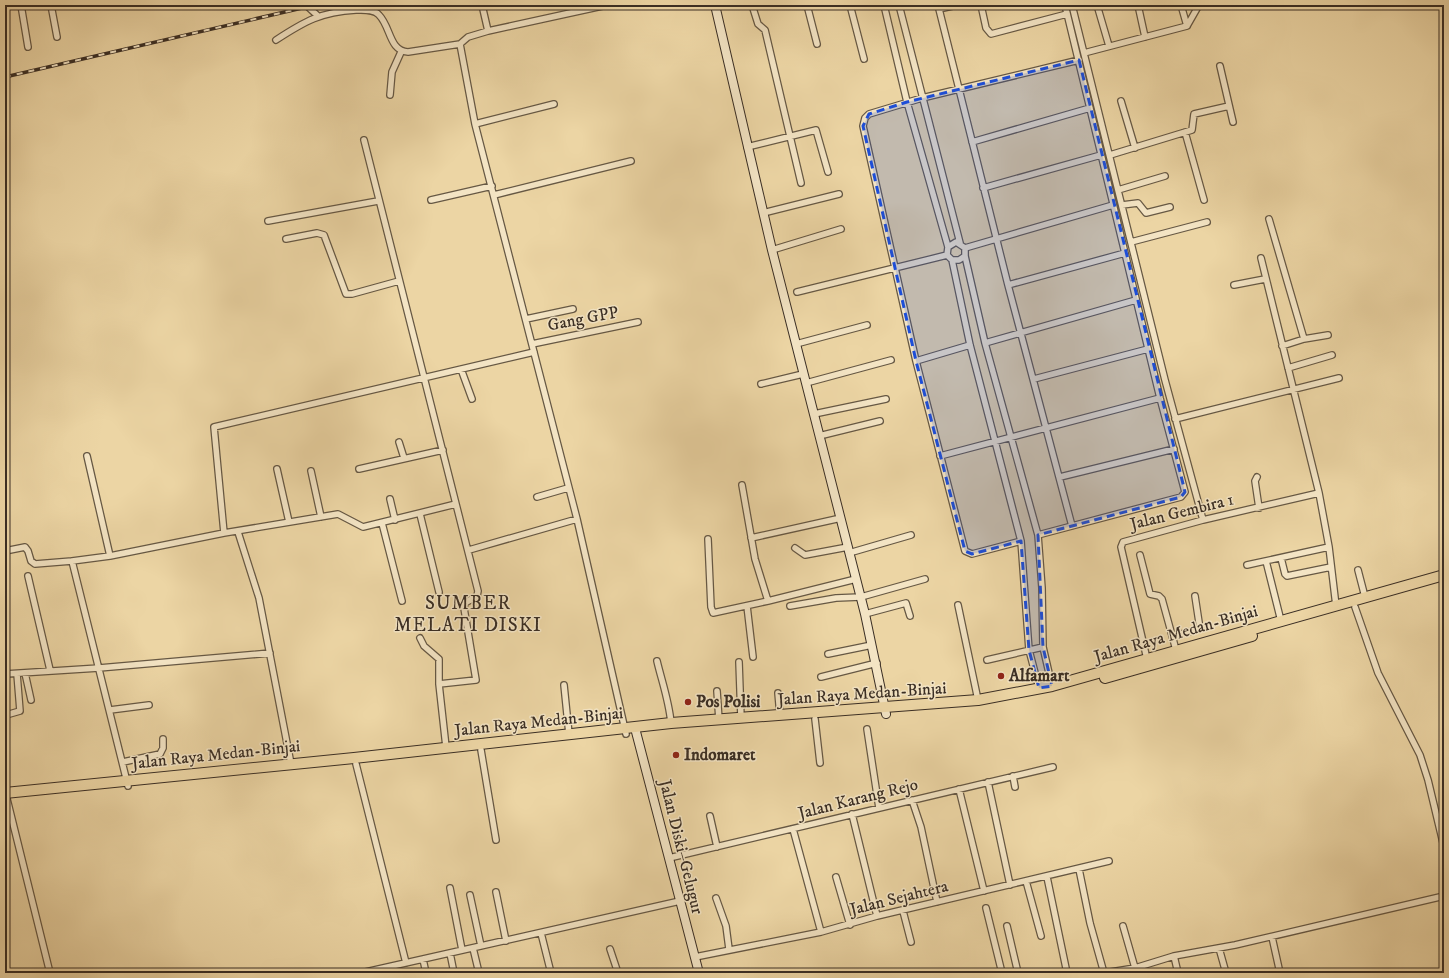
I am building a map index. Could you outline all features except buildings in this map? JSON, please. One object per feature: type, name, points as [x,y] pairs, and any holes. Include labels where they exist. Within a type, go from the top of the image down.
[{"type":"highway","name":"Jalan Raya Medan-Binjai","points":[[6,797],[569,734],[815,719],[978,700],[1052,686],[1444,575]]},
{"type":"highway","name":"Jalan Raya Medan-Binjai","points":[[128,783],[356,764],[631,731],[671,723],[979,706],[1054,692],[1444,581]]},
{"type":"main road","points":[[715,5],[762,213],[865,614],[886,711]]},
{"type":"main road","name":"Jalan Diski–Gelugur","points":[[631,731],[669,858],[699,973]]},
{"type":"street","points":[[21,5],[28,47]]},
{"type":"street","points":[[51,5],[57,37]]},
{"type":"street","points":[[306,5],[318,16]]},
{"type":"street","points":[[482,5],[488,31]]},
{"type":"street","points":[[401,52],[460,44],[468,37],[488,31],[607,5]]},
{"type":"street","points":[[752,5],[758,24],[765,30],[801,183]]},
{"type":"street","points":[[807,5],[817,44]]},
{"type":"street","points":[[850,5],[864,59]]},
{"type":"street","points":[[884,5],[907,102],[948,248],[947,255]]},
{"type":"street","points":[[899,5],[960,243],[965,248],[965,256],[985,343],[1038,534],[1042,588],[1043,647],[1052,686]]},
{"type":"street","points":[[956,5],[939,7],[1008,285],[1072,526]]},
{"type":"street","points":[[981,5],[986,28],[991,34],[1067,14]]},
{"type":"street","points":[[1038,534],[1182,496],[1185,490],[1160,398],[1065,5]]},
{"type":"street","points":[[1072,5],[1175,418],[1203,520]]},
{"type":"street","points":[[1097,5],[1109,46]]},
{"type":"street","points":[[1138,5],[1145,37]]},
{"type":"street","points":[[1181,5],[1187,26]]},
{"type":"street","points":[[1084,53],[1187,26],[1199,5]]},
{"type":"street","points":[[276,40],[302,23],[318,16],[341,11],[363,10],[376,13],[384,21],[396,47],[401,52]]},
{"type":"street","points":[[460,44],[475,124],[631,731]]},
{"type":"street","points":[[390,95],[392,72],[401,52]]},
{"type":"street","points":[[1021,541],[972,554],[966,552],[916,361],[894,269],[863,126],[865,118],[869,114],[907,102],[1078,60]]},
{"type":"street","points":[[1220,66],[1233,122]]},
{"type":"street","points":[[1121,101],[1135,148]]},
{"type":"street","points":[[475,124],[554,104]]},
{"type":"street","points":[[1110,155],[1193,129],[1194,114],[1229,106]]},
{"type":"street","points":[[972,142],[1090,108]]},
{"type":"street","points":[[747,146],[813,129],[817,131],[828,172]]},
{"type":"street","points":[[1185,132],[1204,200]]},
{"type":"street","points":[[364,140],[423,378],[469,550],[478,593],[477,596],[465,603],[464,611],[476,680],[440,684]]},
{"type":"street","points":[[984,188],[1101,155]]},
{"type":"street","points":[[494,194],[631,160]]},
{"type":"street","points":[[1118,190],[1165,176]]},
{"type":"street","points":[[432,200],[492,186]]},
{"type":"street","points":[[762,213],[839,194]]},
{"type":"street","points":[[268,221],[378,200]]},
{"type":"street","points":[[1122,205],[1138,203],[1146,213],[1170,207]]},
{"type":"street","points":[[965,248],[997,240],[1113,205]]},
{"type":"street","points":[[1269,219],[1304,339]]},
{"type":"street","points":[[1131,242],[1207,222]]},
{"type":"street","points":[[772,250],[841,229]]},
{"type":"street","points":[[286,239],[317,233],[324,235],[346,294],[352,294],[399,281]]},
{"type":"street","points":[[948,248],[953,243],[960,243]]},
{"type":"street","points":[[1008,285],[1125,253]]},
{"type":"street","points":[[797,292],[947,255]]},
{"type":"street","points":[[947,255],[952,260],[970,346],[1021,541],[1029,650],[1039,688]]},
{"type":"street","points":[[952,260],[959,260],[965,256]]},
{"type":"street","points":[[1261,258],[1319,493],[1336,606]]},
{"type":"street","points":[[1234,285],[1265,279]]},
{"type":"street","points":[[985,343],[1136,300]]},
{"type":"street","points":[[526,319],[573,309]]},
{"type":"street","name":"Gang GPP","points":[[532,344],[638,322]]},
{"type":"street","points":[[796,344],[867,325]]},
{"type":"street","points":[[1282,346],[1304,339],[1328,335]]},
{"type":"street","points":[[916,361],[970,346]]},
{"type":"street","points":[[1034,379],[1148,349]]},
{"type":"street","points":[[224,533],[214,427],[534,352]]},
{"type":"street","points":[[1288,368],[1332,355]]},
{"type":"street","points":[[806,383],[891,360]]},
{"type":"street","points":[[461,369],[472,400]]},
{"type":"street","points":[[761,384],[804,374]]},
{"type":"street","points":[[1175,418],[1339,378]]},
{"type":"street","points":[[940,456],[1160,398]]},
{"type":"street","points":[[814,414],[886,399]]},
{"type":"street","points":[[819,436],[880,421]]},
{"type":"street","points":[[399,442],[404,458]]},
{"type":"street","points":[[1060,477],[1174,449]]},
{"type":"street","points":[[359,469],[443,450]]},
{"type":"street","points":[[87,456],[110,556]]},
{"type":"street","points":[[277,469],[288,522]]},
{"type":"street","points":[[311,471],[320,517]]},
{"type":"street","points":[[1257,478],[1255,481],[1260,508]]},
{"type":"street","points":[[742,485],[760,582],[768,601]]},
{"type":"street","points":[[537,497],[568,488]]},
{"type":"street","name":"Jalan Gembira 1","points":[[1147,659],[1121,545],[1126,540],[1203,520],[1260,508],[1319,493]]},
{"type":"street","points":[[390,499],[395,520]]},
{"type":"street","points":[[5,551],[24,547],[28,551],[31,561],[35,564],[72,561],[168,546],[224,533],[238,532],[320,517],[340,515],[361,527],[420,514],[456,504]]},
{"type":"street","points":[[420,514],[439,592]]},
{"type":"street","points":[[751,538],[841,518]]},
{"type":"street","points":[[469,550],[577,519]]},
{"type":"street","points":[[382,523],[402,601]]},
{"type":"street","points":[[238,532],[259,598],[291,764]]},
{"type":"street","points":[[796,548],[805,555],[848,550],[911,535]]},
{"type":"street","points":[[708,539],[712,612],[747,606],[856,579]]},
{"type":"street","points":[[1247,565],[1328,547]]},
{"type":"street","points":[[1140,555],[1150,594],[1159,596],[1162,600],[1176,650]]},
{"type":"street","points":[[1281,558],[1284,574],[1287,576],[1331,567]]},
{"type":"street","points":[[72,561],[128,783]]},
{"type":"street","points":[[1266,562],[1281,621]]},
{"type":"street","points":[[1358,570],[1365,597]]},
{"type":"street","points":[[28,576],[50,670]]},
{"type":"street","points":[[790,606],[836,598],[861,598],[925,579]]},
{"type":"street","points":[[1173,636],[1200,629],[1195,596]]},
{"type":"street","points":[[865,614],[906,603],[910,616]]},
{"type":"street","points":[[958,605],[978,700]]},
{"type":"street","points":[[747,606],[753,658]]},
{"type":"street","points":[[1355,607],[1378,673],[1420,755],[1428,780],[1444,847]]},
{"type":"street","points":[[420,638],[424,646],[439,659],[446,747]]},
{"type":"street","points":[[828,654],[872,645]]},
{"type":"street","points":[[987,660],[1043,647]]},
{"type":"street","points":[[5,674],[99,668],[270,653]]},
{"type":"street","points":[[657,661],[666,698],[670,704],[671,723]]},
{"type":"street","points":[[739,662],[741,718]]},
{"type":"street","points":[[821,676],[877,664]]},
{"type":"street","points":[[25,673],[32,700]]},
{"type":"street","points":[[6,715],[20,711],[17,674]]},
{"type":"street","points":[[564,685],[569,734]]},
{"type":"street","points":[[717,691],[719,720]]},
{"type":"street","points":[[778,693],[780,716]]},
{"type":"street","points":[[110,710],[149,705]]},
{"type":"street","points":[[815,719],[820,763]]},
{"type":"street","points":[[866,729],[879,808]]},
{"type":"street","points":[[123,762],[160,754],[163,748],[163,739]]},
{"type":"street","points":[[481,750],[496,840]]},
{"type":"street","points":[[356,764],[406,963]]},
{"type":"street","name":"Jalan Karang Rejo","points":[[669,858],[1053,767]]},
{"type":"street","points":[[1013,776],[1015,787]]},
{"type":"street","points":[[988,782],[1010,885]]},
{"type":"street","points":[[959,789],[984,891]]},
{"type":"street","points":[[6,797],[50,973]]},
{"type":"street","points":[[912,800],[921,827],[937,902]]},
{"type":"street","points":[[852,814],[877,916]]},
{"type":"street","points":[[710,816],[718,847]]},
{"type":"street","points":[[793,829],[821,932]]},
{"type":"street","name":"Jalan Sejahtera","points":[[695,957],[729,949],[821,932],[850,925],[877,916],[1026,882],[1109,861]]},
{"type":"street","points":[[1079,869],[1090,923],[1104,973],[1135,968],[1174,956],[1272,937],[1444,896]]},
{"type":"street","points":[[836,877],[850,925]]},
{"type":"street","points":[[1047,877],[1067,973]]},
{"type":"street","points":[[1026,882],[1041,936]]},
{"type":"street","points":[[450,888],[462,950]]},
{"type":"street","points":[[496,892],[506,941]]},
{"type":"street","points":[[470,895],[481,946]]},
{"type":"street","points":[[716,898],[726,926],[729,949]]},
{"type":"street","points":[[362,973],[680,901]]},
{"type":"street","points":[[986,908],[1002,973]]},
{"type":"street","points":[[903,911],[911,942]]},
{"type":"street","points":[[1007,926],[1018,973]]},
{"type":"street","points":[[1123,926],[1135,968]]},
{"type":"street","points":[[541,933],[551,973]]},
{"type":"street","points":[[1272,937],[1280,973]]},
{"type":"street","points":[[473,948],[479,973]]},
{"type":"street","points":[[1219,948],[1226,973]]},
{"type":"street","points":[[610,949],[618,973]]},
{"type":"street","points":[[450,953],[454,973]]},
{"type":"street","points":[[1174,956],[1178,973]]},
{"type":"street","points":[[423,959],[426,973]]},
{"type":"highlighted area","points":[[1079,60],[1185,492],[1181,497],[1038,535],[1043,647],[1052,686],[1039,688],[1029,650],[1021,541],[972,554],[965,551],[916,361],[863,126],[869,114],[907,102]]},
{"type":"railway","points":[[5,77],[315,5]]},
{"type":"place","name":"Alfamart","points":[[1001,676]]},
{"type":"place","name":"Pos Polisi","points":[[688,702]]},
{"type":"place","name":"Indomaret","points":[[676,755]]},
{"type":"district","name":"SUMBER MELATI DISKI","points":[[468,614]]}]
